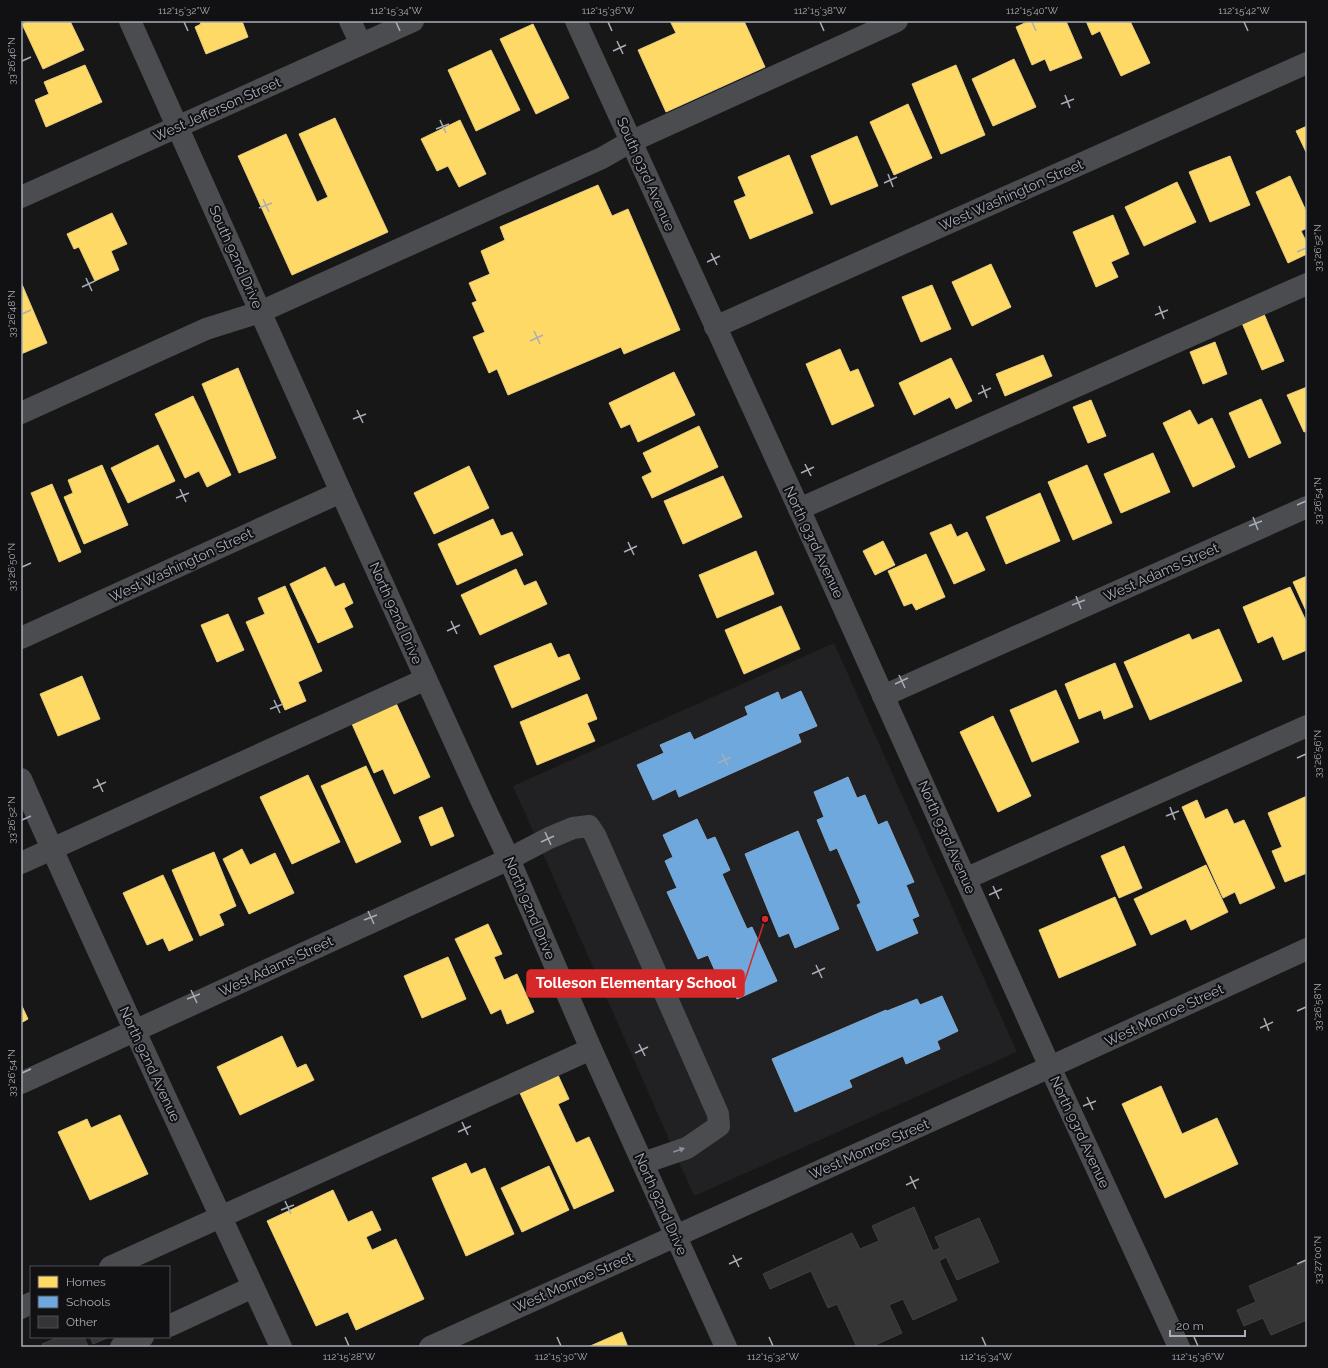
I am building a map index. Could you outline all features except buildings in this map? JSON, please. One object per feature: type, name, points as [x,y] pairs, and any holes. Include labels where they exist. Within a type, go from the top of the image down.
[{"type":"street","name":"South 92nd Drive","points":[[130,21],[341,492]]},
{"type":"street","points":[[350,21],[361,44]]},
{"type":"street","name":"West Jefferson Street","points":[[21,197],[413,21]]},
{"type":"street","name":"South 93rd Avenue","points":[[576,21],[715,327]]},
{"type":"street","points":[[21,413],[206,328],[260,312],[602,158],[630,142],[896,21]]},
{"type":"street","name":"West Washington Street","points":[[715,327],[1307,62]]},
{"type":"street","points":[[799,509],[1307,284]]},
{"type":"street","name":"North 93rd Avenue","points":[[715,327],[799,509],[1050,1067],[1178,1347]]},
{"type":"street","name":"West Washington Street","points":[[21,638],[341,492]]},
{"type":"street","name":"North 92nd Drive","points":[[341,492],[509,859],[591,1049],[726,1347]]},
{"type":"street","name":"West Adams Street","points":[[883,696],[1307,507]]},
{"type":"street","points":[[21,863],[426,679]]},
{"type":"street","points":[[966,878],[1307,726]]},
{"type":"street","name":"North 92nd Avenue","points":[[21,779],[134,1031],[222,1216],[281,1347]]},
{"type":"street","name":"West Adams Street","points":[[21,1083],[509,859],[549,838],[573,828],[589,826],[595,835],[718,1114],[718,1126],[687,1148],[643,1163]]},
{"type":"street","name":"West Monroe Street","points":[[430,1347],[1050,1067],[1307,949]]},
{"type":"street","points":[[112,1266],[591,1049]]},
{"type":"street","points":[[170,1326],[253,1287]]},
{"type":"street","points":[[21,1308],[30,1304]]},
{"type":"street","points":[[121,1347],[141,1338]]},
{"type":"shaded area","points":[[834,643],[1017,1052],[694,1196],[513,786]]},
{"type":"place","name":"Tolleson Elementary School","points":[[765,919]]}]
